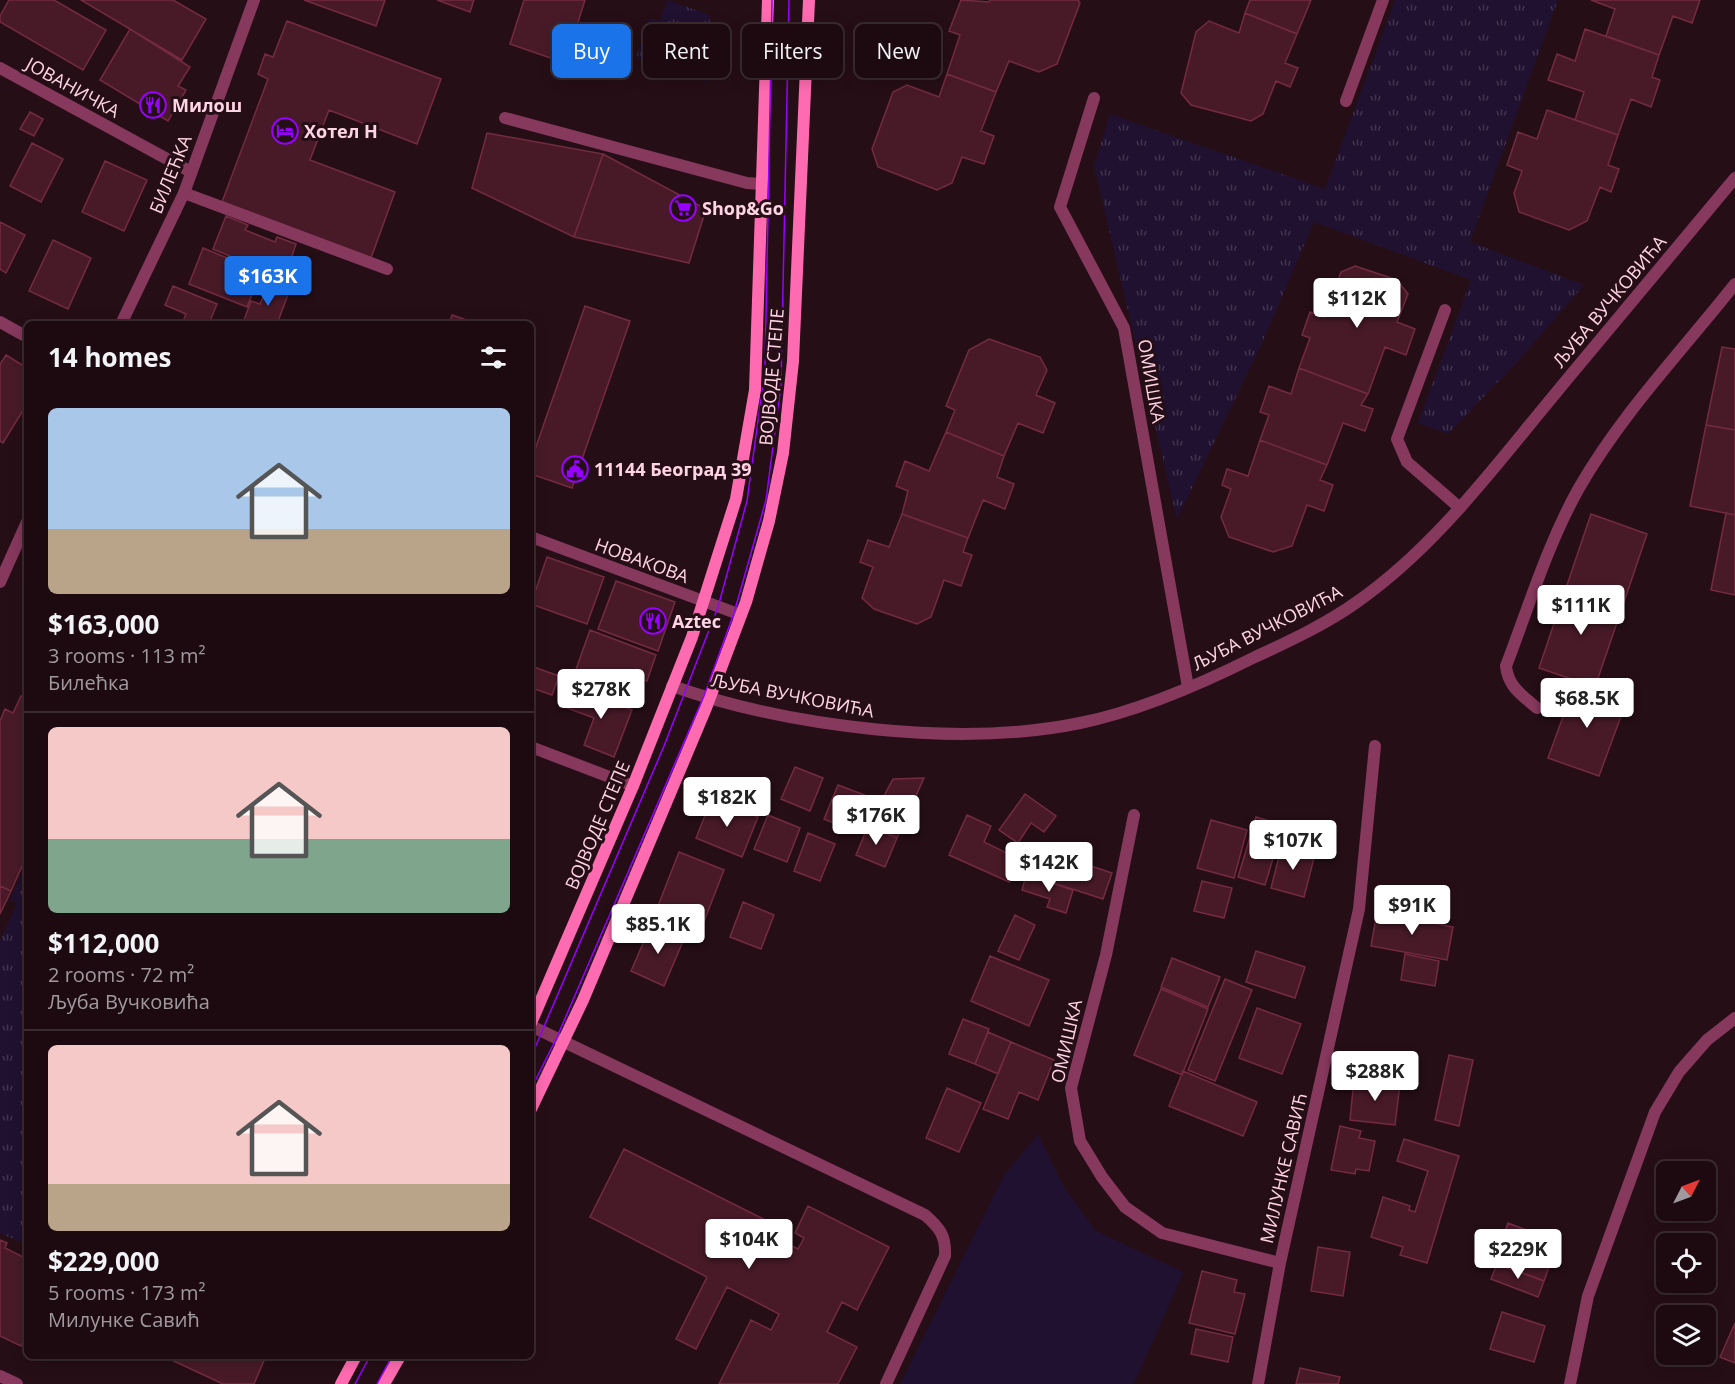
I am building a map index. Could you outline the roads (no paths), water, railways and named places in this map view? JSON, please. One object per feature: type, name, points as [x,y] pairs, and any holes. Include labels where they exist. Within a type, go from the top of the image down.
[{"type":"main road","name":"ВОЈВОДЕ СТЕПЕ","points":[[534,1017],[633,786],[672,686],[704,601],[736,499],[754,390],[768,0]]},
{"type":"main road","name":"ВОЈВОДЕ СТЕПЕ","points":[[534,1103],[564,1041],[710,698],[741,615],[769,521],[783,453],[793,361],[808,0]]},
{"type":"main road","points":[[341,1384],[354,1359]]},
{"type":"main road","points":[[384,1384],[398,1359]]},
{"type":"street","name":"БИЛЕЋКА","points":[[122,321],[184,193],[254,0]]},
{"type":"street","points":[[1346,101],[1383,0]]},
{"type":"street","name":"ЈОВАНИЧКА","points":[[0,68],[191,172]]},
{"type":"street","name":"ОМИШКА","points":[[1094,98],[1060,207],[1124,328],[1188,687]]},
{"type":"street","points":[[505,118],[747,183],[761,184]]},
{"type":"street","name":"ЉУБА ВУЧКОВИЋА","points":[[672,686],[710,698],[869,729],[964,734],[1032,730],[1080,723],[1124,711],[1188,687],[1272,649],[1358,602],[1460,508],[1735,178]]},
{"type":"street","points":[[184,193],[387,269]]},
{"type":"street","points":[[1537,708],[1514,688],[1507,677],[1506,666],[1562,519],[1603,450],[1637,402],[1735,284]]},
{"type":"street","points":[[1445,310],[1397,439],[1407,462],[1460,508]]},
{"type":"street","points":[[0,322],[24,335]]},
{"type":"street","name":"НОВАКОВА","points":[[534,538],[741,615]]},
{"type":"street","points":[[0,582],[22,548]]},
{"type":"street","name":"МИЛУНКЕ САВИЋ","points":[[1258,1384],[1280,1263],[1359,909],[1375,746]]},
{"type":"street","points":[[534,748],[633,786]]},
{"type":"street","name":"ОМИШКА","points":[[1134,815],[1106,955],[1071,1088],[1080,1141],[1102,1177],[1125,1207],[1162,1233],[1280,1263]]},
{"type":"street","points":[[1570,1384],[1588,1296],[1655,1112],[1679,1072],[1707,1040],[1735,1018]]},
{"type":"street","name":"ВОЈВОДЕ СТЕПЕ","points":[[534,1026],[564,1041]]},
{"type":"street","points":[[564,1041],[925,1215],[941,1230],[946,1241],[945,1256],[886,1384]]},
{"type":"street","points":[[0,1376],[17,1384]]},
{"type":"tram line","points":[[534,1050],[664,746],[718,607],[747,501],[765,370],[772,0]]},
{"type":"tram line","points":[[534,1083],[557,1037],[704,696],[734,613],[766,500],[781,385],[789,0]]},
{"type":"tram line","points":[[355,1384],[368,1359]]},
{"type":"tram line","points":[[377,1384],[390,1359]]},
{"type":"place","name":"Милош","points":[[153,105]]},
{"type":"place","name":"Хотел Н","points":[[285,131]]},
{"type":"place","name":"Shop&Go","points":[[683,208]]},
{"type":"place","name":"11144 Београд 39","points":[[575,469]]},
{"type":"place","name":"Aztec","points":[[653,621]]}]
